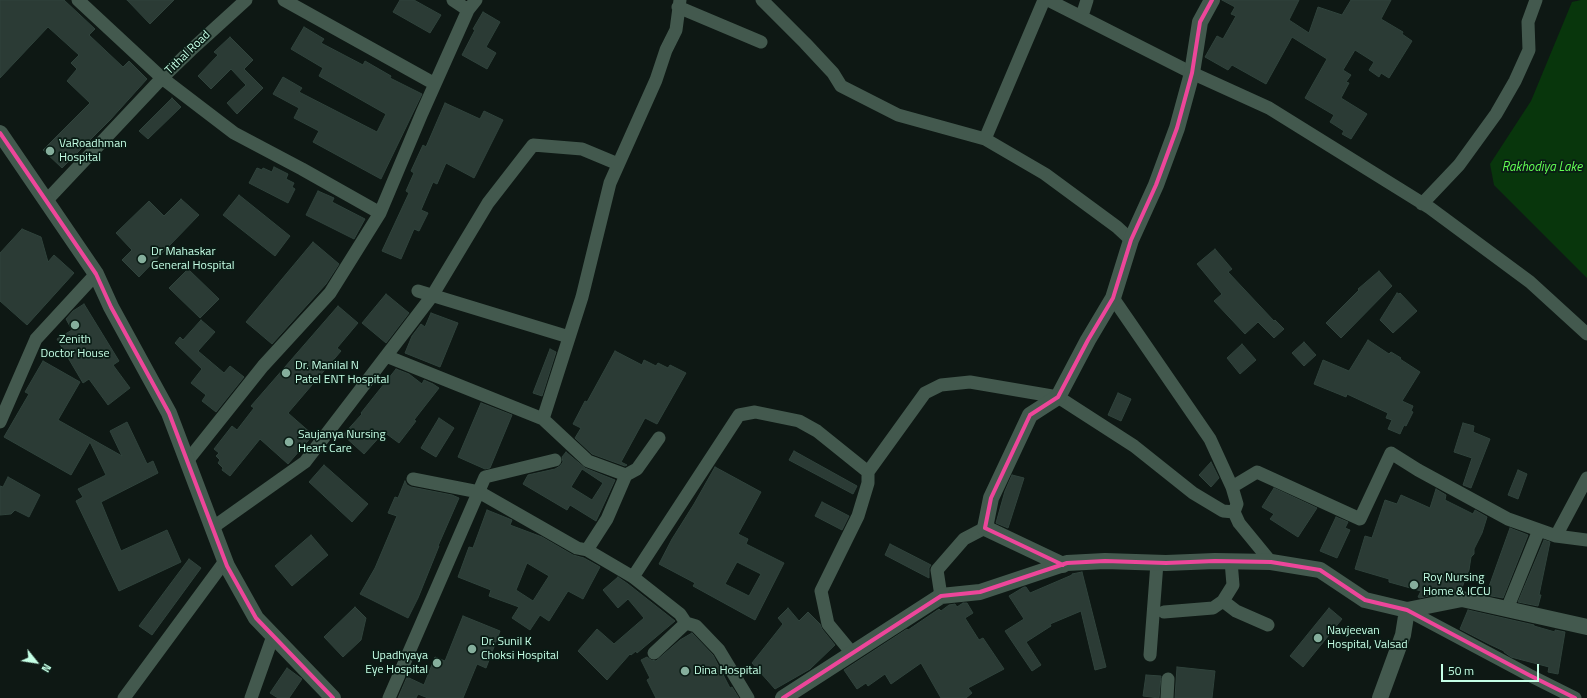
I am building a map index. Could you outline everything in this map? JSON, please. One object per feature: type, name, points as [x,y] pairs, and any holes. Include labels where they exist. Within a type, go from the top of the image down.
[{"type":"street","name":"Tithal Road","points":[[78,0],[162,78],[246,0]]},
{"type":"street","points":[[284,0],[435,84]]},
{"type":"street","points":[[188,460],[263,366],[330,293],[380,213],[422,113],[472,5],[453,0]]},
{"type":"street","points":[[762,0],[833,73],[841,86],[898,115],[985,139],[1045,174],[1117,227],[1131,240]]},
{"type":"street","points":[[985,139],[1044,0]]},
{"type":"street","points":[[1048,0],[1082,16],[1192,74],[1270,108],[1422,204],[1530,282],[1587,334]]},
{"type":"street","points":[[1082,16],[1088,0]]},
{"type":"street","points":[[985,528],[991,498],[1030,415],[1058,397],[1088,340],[1113,298],[1131,240],[1156,185],[1174,135],[1192,74],[1200,22],[1212,0]]},
{"type":"street","points":[[1422,204],[1459,165],[1496,114],[1515,81],[1529,50],[1528,22],[1536,0]]},
{"type":"street","points":[[543,419],[582,297],[610,183],[656,80],[666,50],[676,30],[679,4],[762,42]]},
{"type":"street","points":[[47,200],[162,78],[234,133],[380,213]]},
{"type":"street","points":[[0,135],[47,200],[96,274],[111,307],[169,413],[188,460],[225,562],[256,618],[333,698]]},
{"type":"street","points":[[212,528],[305,462],[432,296],[488,203],[533,145],[582,149],[618,164]]},
{"type":"street","points":[[0,422],[36,339],[96,274]]},
{"type":"street","points":[[418,291],[569,337]]},
{"type":"street","points":[[1113,298],[1210,439],[1232,487],[1237,504],[1234,512],[1239,523],[1271,562]]},
{"type":"street","points":[[386,356],[543,419],[588,461],[626,475]]},
{"type":"street","points":[[852,653],[828,624],[821,591],[858,516],[868,483],[868,472],[925,393],[941,385],[970,382],[1058,397],[1134,446],[1193,493],[1222,511],[1234,512]]},
{"type":"street","points":[[632,576],[739,415],[755,412],[799,421],[817,431],[868,472]]},
{"type":"street","points":[[586,550],[607,519],[626,475],[636,468],[659,438]]},
{"type":"street","points":[[1232,487],[1257,472],[1360,519],[1391,453],[1418,470],[1508,519],[1556,536],[1587,540]]},
{"type":"street","points":[[389,698],[485,477],[555,460]]},
{"type":"street","points":[[1556,536],[1587,478]]},
{"type":"street","points":[[413,479],[479,492],[577,548],[586,550],[632,576],[680,614],[686,623],[696,626],[719,650],[748,698]]},
{"type":"street","points":[[985,528],[1063,565]]},
{"type":"street","points":[[941,596],[937,570],[964,539],[985,528]]},
{"type":"street","points":[[1507,609],[1539,530]]},
{"type":"street","points":[[783,698],[941,596],[980,592],[1067,563],[1105,561],[1157,563],[1231,561],[1271,562],[1320,570],[1365,600],[1406,610],[1575,698]]},
{"type":"street","points":[[1164,612],[1213,608],[1223,601],[1233,585],[1231,561]]},
{"type":"street","points":[[124,698],[225,562]]},
{"type":"street","points":[[1150,655],[1157,563]]},
{"type":"street","points":[[1406,610],[1462,600],[1587,627]]},
{"type":"street","points":[[1223,601],[1236,611],[1268,624]]},
{"type":"street","points":[[1380,698],[1403,635],[1406,610]]},
{"type":"street","points":[[654,653],[686,623]]},
{"type":"street","points":[[251,698],[273,636]]},
{"type":"street","points":[[1167,698],[1168,679]]},
{"type":"water","name":"Rakhodiya Lake","points":[[1587,0],[1587,278],[1494,185],[1490,164],[1531,101],[1572,2]]},
{"type":"building","points":[[0,0],[64,0],[95,29],[89,35],[123,67],[129,61],[147,79],[110,120],[62,168],[43,150],[90,103],[67,81],[77,69],[71,63],[79,55],[48,27],[0,78]]},
{"type":"building","points":[[127,0],[174,0],[150,24]]},
{"type":"building","points":[[400,0],[414,0],[441,15],[430,33],[393,12]]},
{"type":"building","points":[[1222,0],[1299,0],[1289,20],[1309,33],[1318,7],[1342,15],[1351,0],[1391,0],[1381,19],[1403,32],[1402,34],[1412,41],[1389,78],[1381,73],[1379,77],[1369,70],[1374,62],[1355,50],[1343,70],[1351,75],[1346,82],[1349,83],[1341,98],[1367,114],[1351,139],[1342,134],[1344,131],[1330,122],[1334,115],[1305,98],[1327,59],[1292,37],[1266,84],[1232,65],[1228,70],[1205,57],[1217,36],[1223,39],[1236,16],[1231,14],[1235,7]]},
{"type":"building","points":[[483,12],[500,22],[486,47],[496,53],[487,69],[462,55],[475,30],[473,29]]},
{"type":"building","points":[[304,27],[324,39],[321,43],[363,65],[365,61],[391,76],[390,78],[422,94],[381,179],[313,142],[319,131],[294,118],[299,108],[273,94],[283,77],[302,88],[299,92],[377,132],[386,114],[319,76],[323,68],[291,49]]},
{"type":"building","points":[[230,37],[253,60],[244,69],[263,88],[237,114],[227,103],[246,85],[231,69],[211,89],[198,76],[218,55],[214,52]]},
{"type":"building","points":[[172,98],[181,107],[148,139],[139,131]]},
{"type":"building","points":[[445,103],[480,119],[484,111],[503,120],[474,178],[446,163],[437,184],[433,182],[421,210],[428,213],[419,231],[414,229],[401,259],[382,251],[409,193],[406,191],[414,173],[411,171],[423,145],[426,147]]},
{"type":"building","points":[[274,167],[288,174],[286,179],[294,183],[292,187],[295,189],[288,203],[249,183],[257,168],[262,170],[263,168],[272,172]]},
{"type":"building","points":[[318,191],[334,198],[332,202],[365,219],[354,239],[306,215]]},
{"type":"building","points":[[239,195],[290,236],[275,256],[223,215]]},
{"type":"building","points":[[181,199],[199,215],[139,277],[122,260],[132,250],[116,233],[149,201],[164,216]]},
{"type":"building","points":[[22,229],[41,237],[48,262],[54,255],[74,273],[27,325],[0,301],[0,253]]},
{"type":"building","points":[[313,242],[339,264],[326,284],[272,344],[246,322]]},
{"type":"building","points":[[1215,249],[1232,269],[1228,272],[1274,321],[1275,320],[1284,329],[1274,338],[1258,322],[1245,334],[1214,301],[1222,294],[1197,264]]},
{"type":"building","points":[[188,269],[219,299],[200,318],[169,288]]},
{"type":"building","points":[[1379,271],[1392,286],[1341,338],[1326,323],[1359,290],[1358,289]]},
{"type":"building","points":[[1397,293],[1400,293],[1417,311],[1393,333],[1380,320]]},
{"type":"building","points":[[386,294],[409,313],[386,343],[362,323]]},
{"type":"building","points":[[84,304],[119,361],[113,365],[130,388],[108,405],[89,379],[83,383],[57,339],[72,330],[66,319],[73,311]]},
{"type":"building","points":[[338,306],[358,323],[337,348],[341,351],[288,413],[313,435],[288,464],[260,439],[230,476],[222,470],[223,468],[218,463],[220,460],[216,456],[219,453],[214,449],[232,426],[237,430],[254,408],[251,406]]},
{"type":"building","points":[[431,313],[458,323],[440,367],[405,353],[412,336],[421,324],[425,327]]},
{"type":"building","points":[[201,320],[215,332],[198,351],[224,373],[230,366],[244,377],[216,412],[202,401],[206,395],[191,383],[202,369],[175,343],[180,337],[183,340]]},
{"type":"building","points":[[1368,340],[1389,354],[1391,352],[1401,358],[1400,359],[1420,372],[1402,401],[1413,406],[1411,411],[1413,412],[1400,434],[1388,429],[1392,420],[1386,418],[1388,413],[1347,394],[1346,397],[1314,384],[1323,360],[1349,371]]},
{"type":"building","points":[[1304,342],[1316,355],[1304,366],[1292,353]]},
{"type":"building","points":[[1242,344],[1256,360],[1240,374],[1227,358]]},
{"type":"building","points":[[550,349],[556,352],[542,396],[533,393]]},
{"type":"building","points":[[615,351],[642,365],[644,360],[656,366],[658,363],[668,368],[670,365],[686,373],[657,424],[645,418],[621,462],[627,465],[625,466],[592,454],[575,438],[581,428],[573,424]]},
{"type":"building","points":[[43,361],[80,382],[58,420],[122,456],[110,431],[127,422],[147,464],[153,461],[158,473],[101,502],[121,551],[167,530],[181,562],[119,591],[76,501],[83,497],[78,489],[106,475],[90,442],[71,475],[4,437],[29,394],[25,392]]},
{"type":"building","points":[[396,369],[409,374],[422,384],[424,380],[439,388],[414,420],[416,421],[399,443],[384,432],[364,454],[343,435],[362,414],[361,413]]},
{"type":"building","points":[[1118,393],[1131,399],[1121,421],[1108,415]]},
{"type":"building","points":[[481,403],[512,415],[490,468],[485,469],[458,457]]},
{"type":"building","points":[[439,418],[454,428],[436,457],[421,448]]},
{"type":"building","points":[[1463,423],[1474,426],[1473,432],[1490,439],[1471,488],[1463,485],[1472,458],[1454,452]]},
{"type":"building","points":[[794,451],[857,486],[853,494],[789,460]]},
{"type":"building","points":[[566,452],[585,468],[615,480],[596,521],[570,505],[567,510],[523,484],[528,475],[555,469],[560,466],[563,462],[562,457]],"holes":[[[582,469],[603,483],[592,500],[571,487]]]},
{"type":"building","points":[[1211,462],[1219,478],[1211,487],[1199,475]]},
{"type":"building","points":[[324,465],[368,504],[352,522],[309,482]]},
{"type":"building","points":[[715,467],[761,492],[738,534],[748,539],[746,544],[784,563],[755,620],[693,586],[695,583],[659,564],[672,539]],"holes":[[[737,562],[761,574],[749,596],[725,584]]]},
{"type":"building","points":[[1518,470],[1527,474],[1518,499],[1508,495]]},
{"type":"building","points":[[1012,475],[1024,478],[1008,528],[996,523],[1005,491]]},
{"type":"building","points":[[8,477],[40,495],[29,517],[15,510],[11,514],[0,515],[0,486],[3,487]]},
{"type":"building","points":[[405,481],[407,485],[411,487],[452,495],[459,498],[438,546],[418,598],[408,618],[360,594],[375,568],[397,516],[388,513],[395,497],[398,498]]},
{"type":"building","points":[[1274,488],[1317,508],[1298,537],[1270,519],[1274,514],[1262,507]]},
{"type":"building","points":[[1436,489],[1446,495],[1445,500],[1473,514],[1475,510],[1487,517],[1482,533],[1474,549],[1474,554],[1471,557],[1469,570],[1461,590],[1443,593],[1438,591],[1437,594],[1420,598],[1418,597],[1421,591],[1389,582],[1389,579],[1355,569],[1365,536],[1372,538],[1385,500],[1397,504],[1401,495],[1430,508]]},
{"type":"building","points":[[822,502],[849,516],[842,530],[815,516]]},
{"type":"building","points":[[487,510],[512,520],[510,525],[542,537],[573,555],[584,558],[600,567],[583,599],[568,591],[549,621],[540,615],[530,630],[512,618],[519,607],[489,596],[491,590],[458,577],[469,547],[473,548]],"holes":[[[527,563],[549,576],[533,601],[516,590]]]},
{"type":"building","points":[[1336,517],[1348,522],[1345,528],[1350,530],[1337,558],[1320,551]]},
{"type":"building","points":[[1510,528],[1528,535],[1503,598],[1486,595]]},
{"type":"building","points":[[311,535],[328,555],[292,586],[275,566]]},
{"type":"building","points":[[1544,540],[1550,542],[1538,606],[1518,602]]},
{"type":"building","points":[[890,544],[931,565],[929,568],[929,578],[885,555]]},
{"type":"building","points":[[189,559],[201,568],[152,635],[139,626]]},
{"type":"building","points":[[1082,572],[1106,667],[1095,670],[1081,611],[1050,624],[1051,626],[1026,642],[1041,665],[1032,671],[1005,631],[1024,619],[1009,596],[1024,587],[1026,587],[1030,593],[1072,574]]},
{"type":"building","points":[[618,577],[675,621],[637,653],[636,651],[631,655],[630,654],[607,680],[578,651],[597,629],[614,644],[644,618],[628,599],[618,608],[603,590]]},
{"type":"building","points":[[963,603],[967,603],[973,613],[965,618],[979,640],[983,638],[1004,669],[968,688],[972,693],[966,698],[941,698],[921,663],[891,684],[885,674],[868,686],[866,683],[857,689],[844,670],[939,609],[941,611],[949,605],[955,604],[957,607]]},
{"type":"building","points":[[355,607],[366,618],[361,640],[343,657],[324,637]]},
{"type":"building","points":[[788,608],[799,621],[808,612],[820,624],[822,629],[835,645],[810,669],[775,689],[752,663],[783,624],[778,618]]},
{"type":"building","points":[[1329,608],[1342,619],[1303,667],[1290,656]]},
{"type":"building","points":[[1468,610],[1534,625],[1555,632],[1555,630],[1565,632],[1558,674],[1548,672],[1549,667],[1511,657],[1504,651],[1460,629]]},
{"type":"building","points":[[463,616],[500,631],[486,668],[477,664],[463,698],[428,698],[418,694],[416,698],[398,698],[407,677],[424,685],[435,657],[445,661]]},
{"type":"building","points":[[692,633],[713,655],[730,688],[732,687],[739,698],[656,698],[647,680],[650,678],[641,660],[647,657],[656,661],[680,640]]},
{"type":"building","points":[[1177,667],[1215,671],[1212,698],[1175,698]]},
{"type":"building","points":[[287,668],[302,679],[289,698],[278,698],[270,693]]},
{"type":"building","points":[[1146,675],[1161,676],[1159,698],[1143,696]]},
{"type":"cycle path","points":[[1063,565],[985,528],[991,498],[1030,415],[1058,397],[1088,340],[1113,298],[1131,240],[1156,185],[1177,128],[1192,73],[1200,22],[1212,0]]},
{"type":"cycle path","points":[[0,133],[96,274],[111,307],[169,413],[227,566],[256,618],[333,698]]},
{"type":"cycle path","points":[[783,698],[941,596],[980,592],[1067,563],[1105,561],[1166,563],[1215,561],[1271,562],[1320,570],[1365,600],[1407,610],[1575,698]]},
{"type":"place","name":"VaRoadhman Hospital","points":[[50,151]]},
{"type":"place","name":"Dr Mahaskar General Hospital","points":[[142,259]]},
{"type":"place","name":"Zenith Doctor House","points":[[75,325]]},
{"type":"place","name":"Dr. Manilal N Patel ENT Hospital","points":[[286,373]]},
{"type":"place","name":"Saujanya Nursing Heart Care","points":[[289,442]]},
{"type":"place","name":"Roy Nursing Home & ICCU","points":[[1414,585]]},
{"type":"place","name":"Navjeevan Hospital, Valsad","points":[[1318,638]]},
{"type":"place","name":"Dr. Sunil K Choksi Hospital","points":[[472,649]]},
{"type":"place","name":"Upadhyaya Eye Hospital","points":[[437,663]]},
{"type":"place","name":"Dina Hospital","points":[[685,671]]}]
